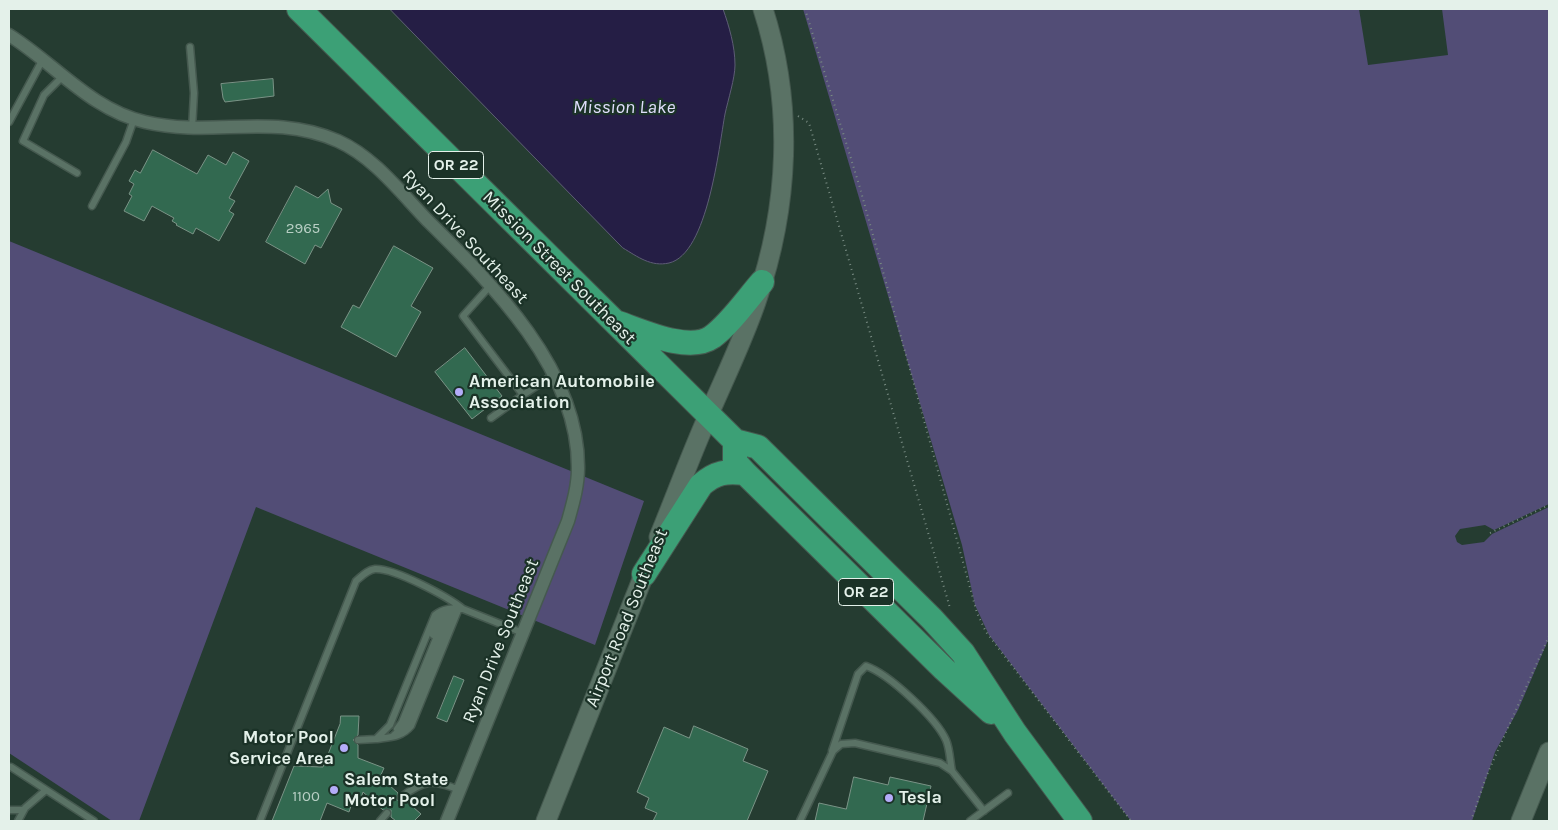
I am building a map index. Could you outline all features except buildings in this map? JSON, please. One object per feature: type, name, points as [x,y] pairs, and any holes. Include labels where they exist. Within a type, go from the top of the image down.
[{"type":"highway","name":"Mission Street Southeast","points":[[299,9],[735,441],[758,447],[932,619],[963,653],[1015,733],[1080,821]]},
{"type":"highway","name":"OR 22","points":[[612,321],[671,341],[697,342],[711,338],[762,282]]},
{"type":"highway","name":"Mission Street Southeast","points":[[735,441],[735,462],[944,669],[1015,733]]},
{"type":"highway","points":[[644,574],[701,485],[712,475],[721,472],[746,473]]},
{"type":"main road","name":"Airport Road Southeast","points":[[546,821],[708,414],[756,303],[762,282],[776,228],[782,193],[784,106],[779,66],[763,9]]},
{"type":"main road","points":[[1521,821],[1549,752]]},
{"type":"street","name":"Ryan Drive Southeast","points":[[9,35],[104,106],[134,119],[192,129],[287,126],[313,131],[351,148],[387,178],[490,286],[532,338],[553,375],[569,411],[576,447],[578,479],[568,521],[447,821]]},
{"type":"lane","points":[[190,47],[194,92],[192,129]]},
{"type":"lane","points":[[9,122],[42,59]]},
{"type":"lane","points":[[63,76],[44,95],[23,141],[77,173]]},
{"type":"lane","points":[[92,206],[126,142],[134,119]]},
{"type":"lane","points":[[490,286],[463,316],[523,395]]},
{"type":"lane","points":[[490,418],[553,375]]},
{"type":"lane","points":[[260,821],[356,581],[366,572],[376,569],[390,572],[446,596],[454,609],[523,633]]},
{"type":"lane","points":[[376,739],[389,731],[398,721],[454,609]]},
{"type":"lane","points":[[358,740],[394,735],[406,724],[454,609]]},
{"type":"lane","points":[[800,821],[832,752],[858,674],[866,666],[875,669],[914,699],[946,740],[952,771]]},
{"type":"lane","points":[[832,752],[841,744],[855,743],[940,763],[952,771],[984,811]]},
{"type":"lane","points":[[11,767],[94,821]]},
{"type":"lane","points":[[401,797],[419,784],[442,783],[459,790]]},
{"type":"lane","points":[[18,821],[24,810],[46,790]]},
{"type":"lane","points":[[970,821],[1008,793]]},
{"type":"lane","points":[[9,810],[24,810]]},
{"type":"lane","points":[[380,821],[387,813]]},
{"type":"path","points":[[805,9],[860,188],[976,613],[986,632],[1131,821]]},
{"type":"path","points":[[784,106],[809,123],[950,608]]},
{"type":"path","points":[[1490,532],[1549,505]]},
{"type":"path","points":[[1472,821],[1486,777],[1549,636]]},
{"type":"shaded area","points":[[803,9],[1359,9],[1368,65],[1448,55],[1442,9],[1549,9],[1549,504],[1494,530],[1485,525],[1460,529],[1455,536],[1457,542],[1462,545],[1484,542],[1492,534],[1549,507],[1549,638],[1518,710],[1495,752],[1472,821],[1131,821],[989,635],[975,605],[962,545]]},
{"type":"shaded area","points":[[9,241],[644,501],[595,645],[256,507],[139,821],[112,821],[9,753]]},
{"type":"water","name":"Mission Lake","points":[[390,9],[723,9],[734,51],[734,76],[709,197],[693,240],[682,255],[669,263],[656,264],[623,248]]},
{"type":"place","name":"American Automobile Association","points":[[459,392]]},
{"type":"place","name":"Motor Pool Service Area","points":[[344,748]]},
{"type":"place","name":"Salem State Motor Pool","points":[[334,790]]},
{"type":"place","name":"Tesla","points":[[889,798]]}]
